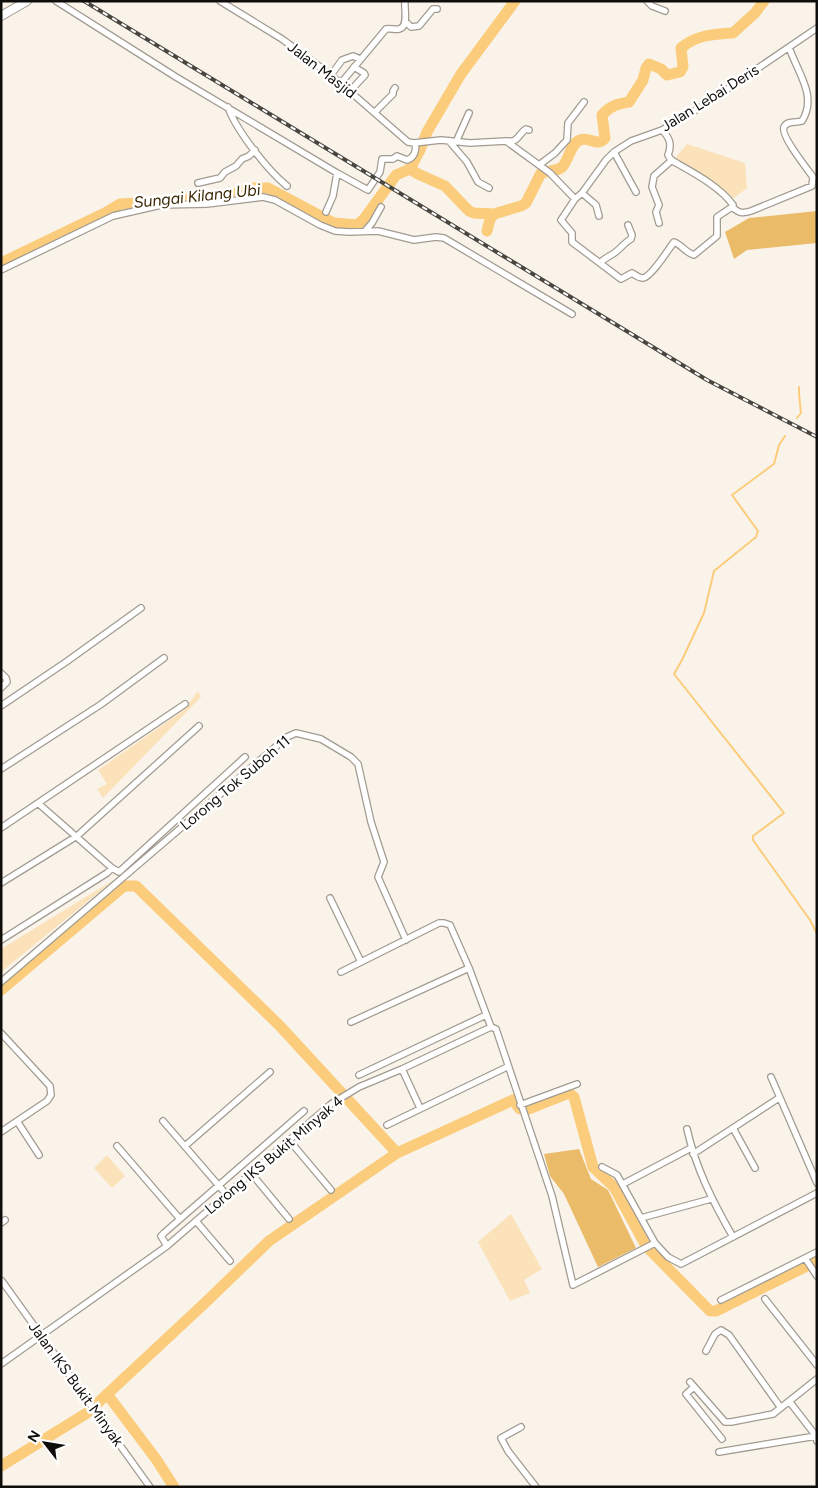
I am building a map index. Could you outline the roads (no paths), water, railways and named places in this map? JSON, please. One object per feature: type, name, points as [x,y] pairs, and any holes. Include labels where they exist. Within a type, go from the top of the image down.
[{"type":"main road","points":[[1,16],[27,1]]},
{"type":"street","points":[[56,1],[176,77],[368,190],[380,172],[382,159],[392,159],[397,156],[409,160],[413,157],[416,150],[416,143],[429,141],[470,143],[513,142],[517,140],[522,131],[529,130]]},
{"type":"street","name":"Jalan Masjid","points":[[220,1],[232,4],[282,39],[341,83],[408,142],[416,143]]},
{"type":"street","points":[[341,83],[386,29],[401,29],[405,21],[406,1]]},
{"type":"street","points":[[647,1],[652,6],[665,11]]},
{"type":"street","points":[[405,21],[410,27],[419,26],[429,12],[437,9]]},
{"type":"street","name":"Jalan Lebai Deris","points":[[600,263],[572,242],[572,233],[562,220],[575,199],[582,193],[606,160],[630,141],[662,130],[701,107],[817,28]]},
{"type":"street","points":[[662,130],[670,141],[671,147],[668,155],[672,160],[726,196],[737,212],[743,214],[812,186],[814,182],[813,177],[794,150],[784,130],[784,126],[787,123],[802,121],[811,109],[812,102],[808,83],[789,47]]},
{"type":"street","points":[[331,75],[344,58],[353,56],[360,59]]},
{"type":"street","points":[[350,91],[365,75],[354,67]]},
{"type":"street","points":[[374,112],[393,94],[395,88]]},
{"type":"street","points":[[540,166],[568,140],[569,135],[566,126],[584,102]]},
{"type":"street","points":[[228,107],[233,120],[255,150],[279,180],[287,186]]},
{"type":"street","points":[[456,142],[469,113]]},
{"type":"street","points":[[449,141],[467,162],[478,182],[488,188]]},
{"type":"street","points":[[506,141],[550,173],[575,199]]},
{"type":"street","points":[[198,183],[220,178],[225,172],[236,166],[255,150]]},
{"type":"street","points":[[614,152],[636,192]]},
{"type":"street","points":[[659,223],[656,212],[659,205],[652,187],[654,176],[672,160]]},
{"type":"street","points":[[326,212],[333,196],[337,173]]},
{"type":"street","points":[[582,193],[596,205],[599,216]]},
{"type":"street","points":[[1,270],[113,216],[161,205],[207,204],[269,198],[335,231],[378,231],[414,240],[436,237],[444,238],[572,314]]},
{"type":"street","points":[[628,225],[632,235],[631,239],[617,251],[605,257],[600,263],[621,279],[632,273],[640,278],[645,278],[651,273],[674,242],[690,254],[698,253],[717,236],[717,217],[732,207]]},
{"type":"street","points":[[365,231],[381,208]]},
{"type":"street","points":[[1,706],[141,608]]},
{"type":"street","points":[[1,769],[100,705],[164,658]]},
{"type":"street","points":[[1,673],[7,682],[3,686]]},
{"type":"street","points":[[1,828],[185,704]]},
{"type":"street","points":[[1,883],[77,836],[199,726]]},
{"type":"street","name":"Lorong Tok Suboh 11","points":[[1,982],[287,737],[296,733],[321,739],[351,756],[358,764],[371,822],[384,862],[378,877],[406,940]]},
{"type":"street","points":[[39,804],[119,872],[245,757]]},
{"type":"street","points":[[1,940],[112,868]]},
{"type":"street","points":[[330,898],[361,962]]},
{"type":"street","points":[[341,972],[439,923],[450,925],[493,1028],[552,1196],[574,1284],[653,1244]]},
{"type":"street","points":[[351,1022],[469,968]]},
{"type":"street","points":[[359,1075],[486,1015]]},
{"type":"street","name":"Lorong IKS Bukit Minyak 4","points":[[1,1364],[167,1246],[331,1104],[358,1087],[493,1028]]},
{"type":"street","points":[[1,1033],[50,1086],[51,1095],[47,1101],[1,1132]]},
{"type":"street","points":[[387,1125],[507,1067]]},
{"type":"street","points":[[402,1069],[420,1108]]},
{"type":"street","points":[[185,1146],[270,1072]]},
{"type":"street","points":[[771,1077],[817,1182]]},
{"type":"street","points":[[521,1108],[577,1084]]},
{"type":"street","points":[[623,1184],[692,1151],[733,1128],[779,1098]]},
{"type":"street","points":[[167,1246],[161,1236],[304,1111]]},
{"type":"street","points":[[17,1121],[39,1155]]},
{"type":"street","points":[[163,1121],[226,1194]]},
{"type":"street","points":[[733,1128],[755,1168]]},
{"type":"street","points":[[687,1129],[692,1151],[711,1199],[733,1236]]},
{"type":"street","points":[[290,1140],[331,1190]]},
{"type":"street","points":[[117,1146],[180,1219]]},
{"type":"street","points":[[602,1167],[613,1172],[623,1184],[642,1218],[653,1244],[668,1257],[681,1264],[817,1193]]},
{"type":"street","points":[[252,1173],[289,1219]]},
{"type":"street","points":[[642,1218],[711,1199]]},
{"type":"street","points":[[196,1221],[230,1261]]},
{"type":"street","points":[[721,1300],[806,1260],[817,1252]]},
{"type":"street","points":[[806,1260],[815,1273]]},
{"type":"street","name":"Jalan IKS Bukit Minyak","points":[[2,1281],[150,1487]]},
{"type":"street","points":[[765,1298],[817,1365]]},
{"type":"street","points":[[706,1351],[715,1334],[721,1330],[729,1335],[781,1408]]},
{"type":"street","points":[[690,1382],[725,1422],[773,1414],[817,1379]]},
{"type":"street","points":[[694,1387],[686,1394],[722,1438]]},
{"type":"street","points":[[789,1401],[816,1436],[817,1441]]},
{"type":"street","points":[[521,1427],[501,1438],[508,1451],[536,1487]]},
{"type":"street","points":[[719,1452],[816,1436]]},
{"type":"waterway","points":[[410,169],[427,132],[461,74],[515,1]]},
{"type":"waterway","name":"Sungai Kilang Ubi","points":[[1,263],[120,204],[176,201],[238,193],[250,188],[268,188],[334,223],[357,225],[364,219],[396,175],[410,169],[445,186],[469,211],[474,213],[494,214],[521,206],[526,203],[541,173],[561,168],[577,142],[584,139],[599,142],[605,138],[602,115],[614,106],[629,102],[643,80],[649,64],[661,69],[667,75],[680,72],[683,67],[681,48],[699,38],[733,33],[755,13],[764,1]]},
{"type":"waterway","points":[[487,231],[490,219],[494,214]]},
{"type":"waterway","points":[[797,418],[801,413],[799,387]]},
{"type":"waterway","points":[[785,436],[779,445],[774,464],[732,495],[758,531],[756,537],[714,571],[704,613],[674,674],[784,813],[753,836],[753,840],[810,920],[817,934]]},
{"type":"waterway","points":[[1,990],[124,886],[136,886],[279,1025],[397,1153]]},
{"type":"waterway","points":[[1,1466],[87,1413],[269,1241],[397,1153],[513,1100],[520,1109],[529,1109],[569,1093],[574,1097],[593,1167],[614,1187],[646,1246],[710,1311],[716,1311],[817,1261]]},
{"type":"waterway","points":[[107,1394],[156,1459],[174,1487]]},
{"type":"railway","points":[[84,1],[707,380],[817,437]]}]
